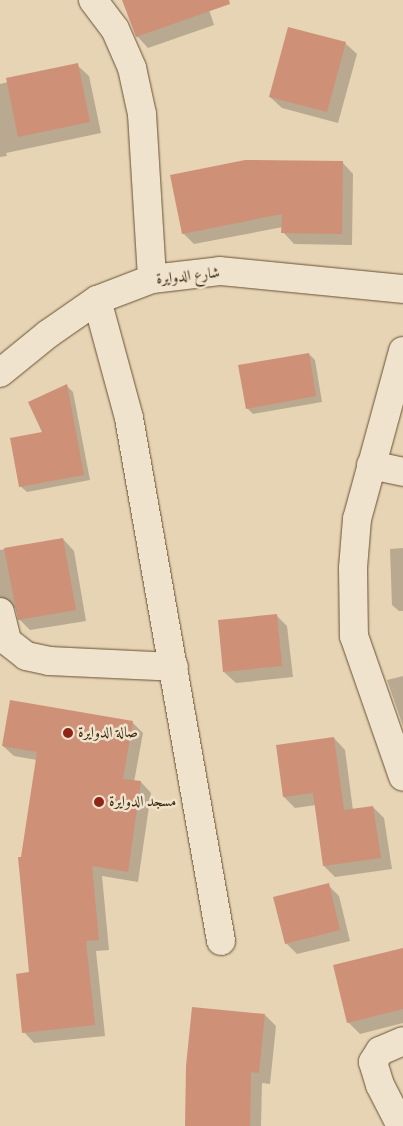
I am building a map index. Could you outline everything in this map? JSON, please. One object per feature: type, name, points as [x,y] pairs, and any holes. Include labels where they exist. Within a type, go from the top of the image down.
[{"type":"street","points":[[93,0],[115,29],[134,78],[142,114],[152,279]]},
{"type":"street","name":"شارع الدوايرة","points":[[0,373],[48,334],[97,300],[152,279],[220,271],[403,289]]},
{"type":"street","points":[[97,300],[129,418],[221,941]]},
{"type":"street","points":[[403,351],[357,519],[353,568],[354,636],[403,777]]},
{"type":"street","points":[[372,466],[403,472]]},
{"type":"street","points":[[0,612],[7,641],[26,656],[49,661],[174,667]]},
{"type":"street","points":[[401,1126],[380,1085],[373,1062],[380,1051],[394,1043],[403,1041]]},
{"type":"building","points":[[122,0],[229,0],[230,4],[136,37]]},
{"type":"building","points":[[288,27],[346,42],[327,112],[269,97]]},
{"type":"building","points":[[78,63],[90,122],[18,137],[6,78]]},
{"type":"building","points":[[245,160],[343,161],[342,234],[281,233],[282,214],[182,234],[170,175]]},
{"type":"building","points":[[309,353],[316,396],[246,409],[238,365]]},
{"type":"building","points":[[67,384],[84,475],[19,487],[10,438],[42,432],[28,402]]},
{"type":"building","points":[[63,538],[76,610],[18,620],[4,548]]},
{"type":"building","points":[[277,614],[282,666],[223,672],[218,620]]},
{"type":"building","points":[[10,700],[133,721],[123,779],[141,781],[128,872],[92,866],[99,940],[86,941],[95,1025],[22,1033],[16,974],[29,972],[18,857],[21,857],[37,752],[2,746]]},
{"type":"building","points":[[334,737],[344,810],[373,806],[381,858],[323,866],[313,793],[283,797],[276,745]]},
{"type":"building","points":[[329,883],[340,930],[285,944],[273,897]]},
{"type":"building","points":[[403,948],[403,1009],[347,1023],[333,965]]},
{"type":"building","points":[[192,1007],[265,1014],[259,1073],[251,1072],[250,1126],[185,1126],[186,1066]]},
{"type":"place","name":"صالة الدوايرة","points":[[68,733]]},
{"type":"place","name":"مسجد الدوايرة","points":[[99,802]]}]
